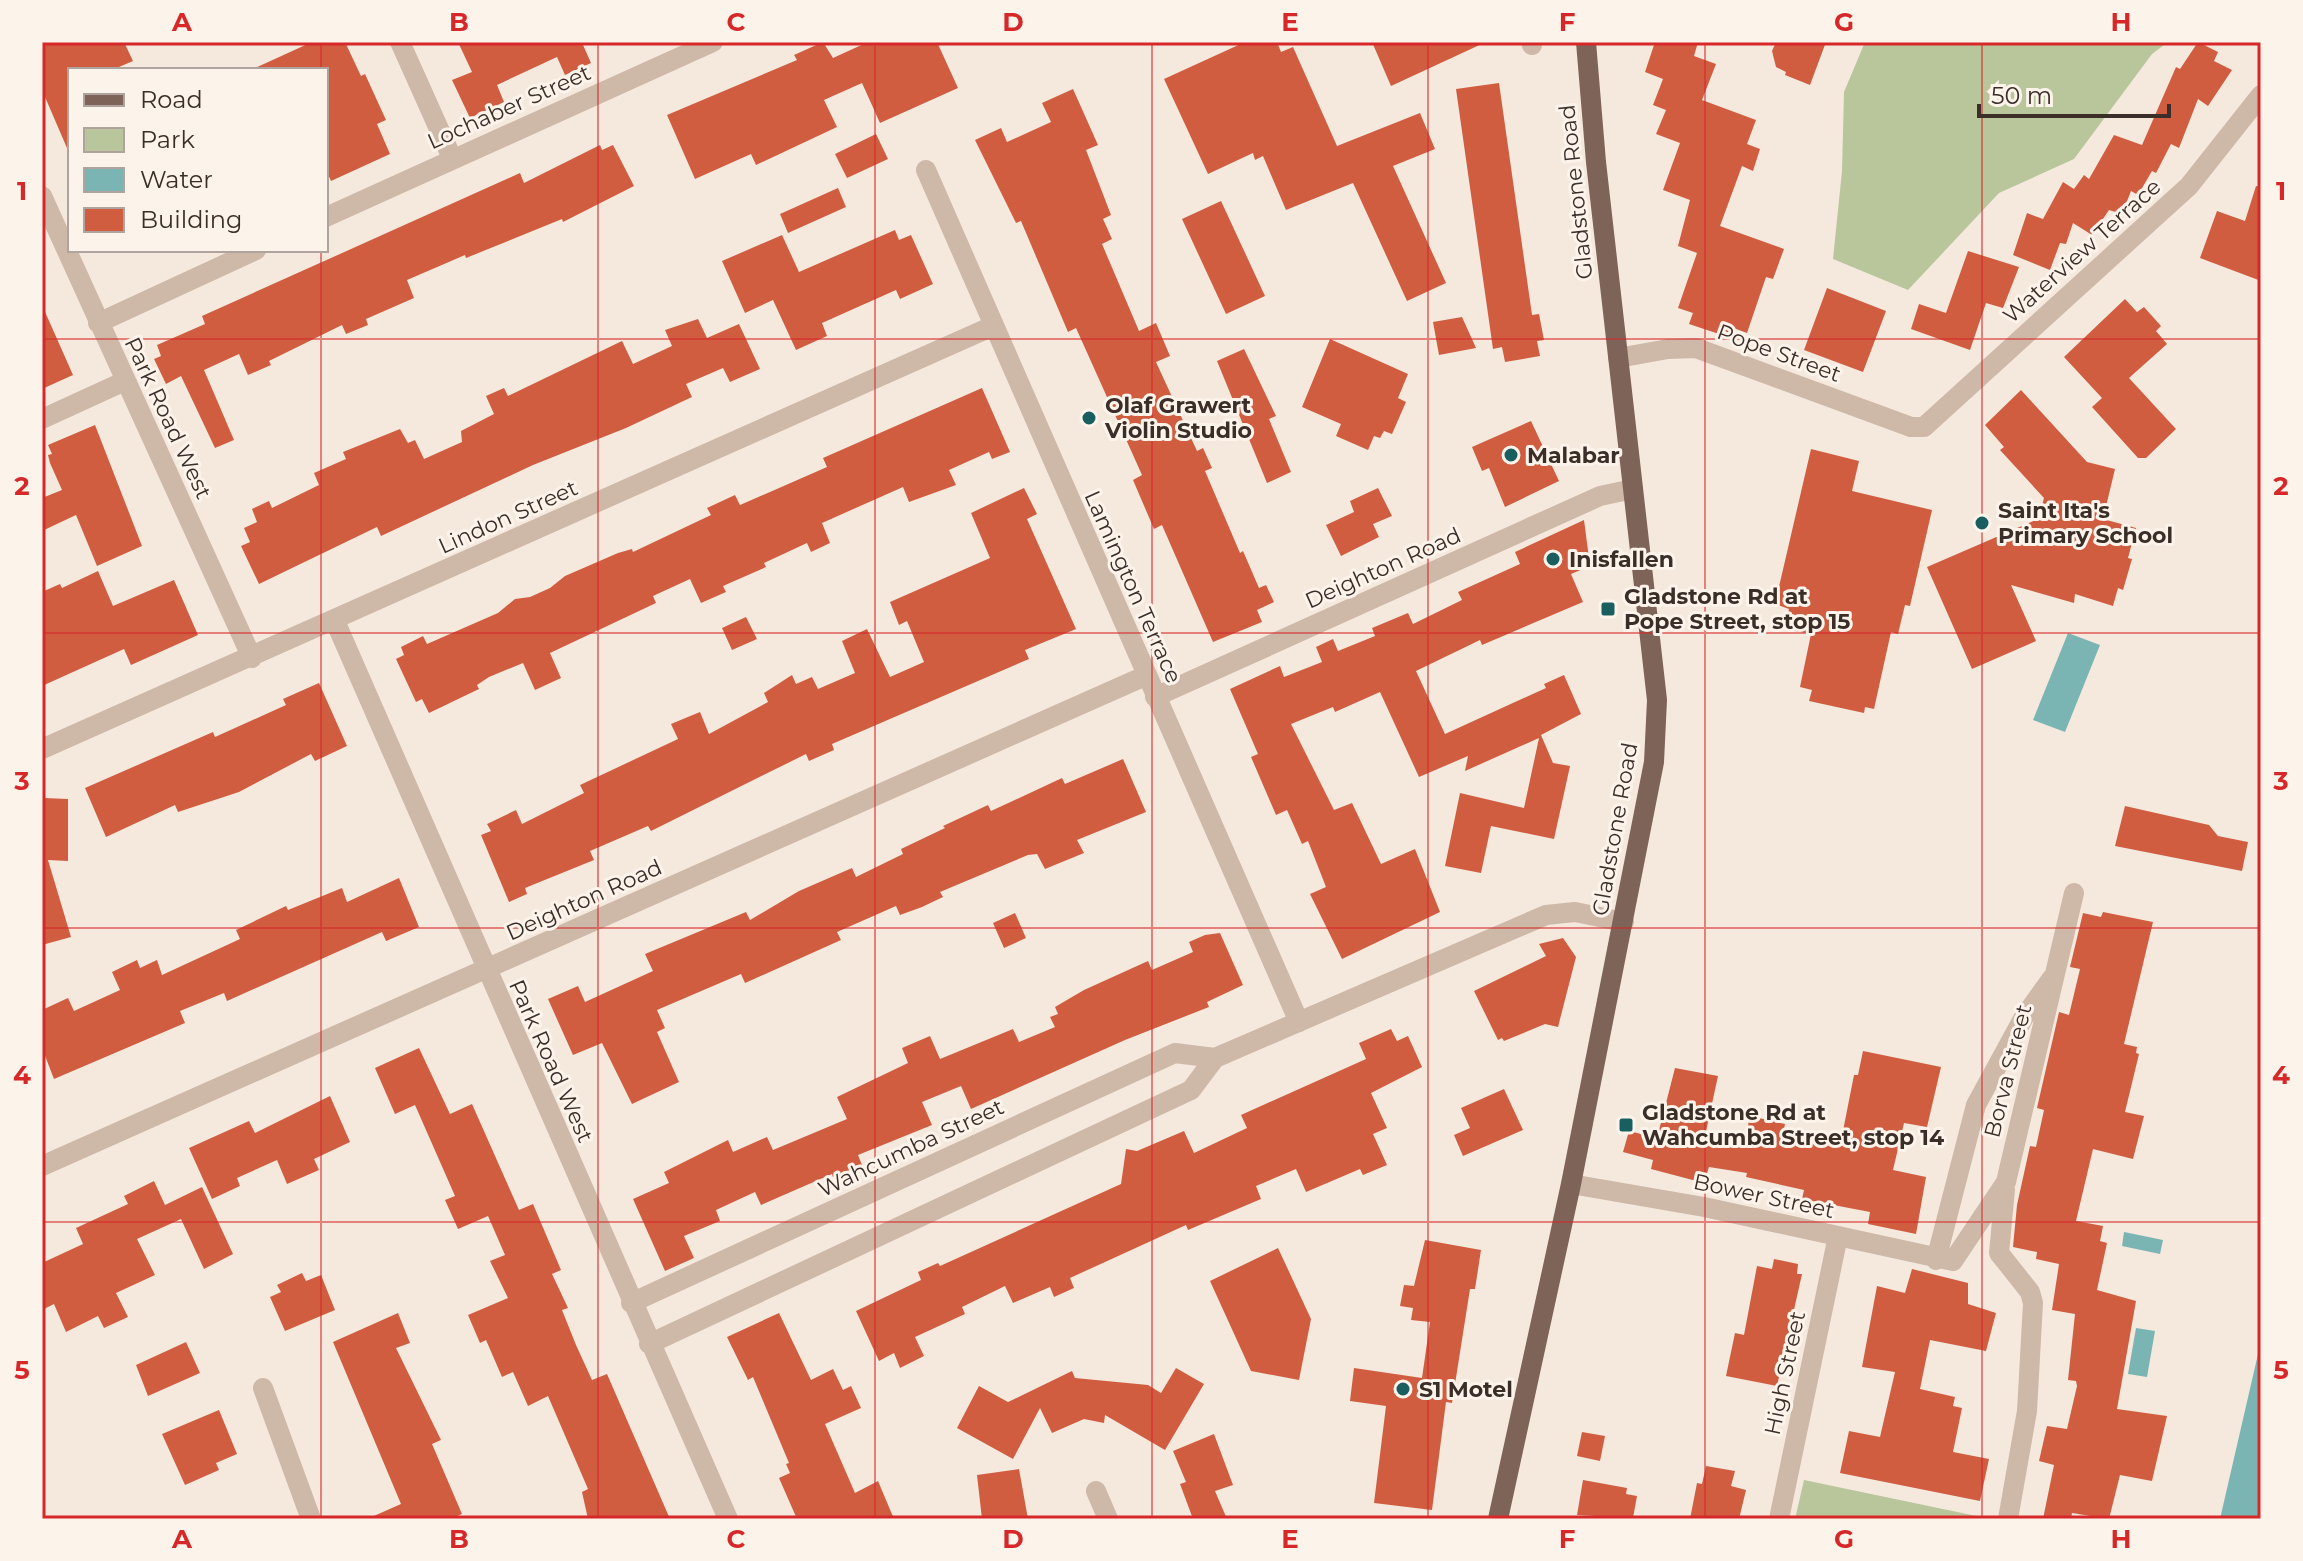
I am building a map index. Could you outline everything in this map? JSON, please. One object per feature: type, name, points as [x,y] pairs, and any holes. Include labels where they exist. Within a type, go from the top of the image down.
[{"type":"main road","name":"Gladstone Road","points":[[1498,1519],[1571,1184],[1652,783],[1657,700],[1586,42]]},
{"type":"street","points":[[400,42],[452,158]]},
{"type":"street","name":"Lochaber Street","points":[[328,216],[713,42]]},
{"type":"street","name":"Waterview Terrace","points":[[1921,428],[2189,186],[2261,95]]},
{"type":"street","name":"Lamington Terrace","points":[[926,170],[1299,1022]]},
{"type":"street","name":"Park Road West","points":[[42,196],[252,658]]},
{"type":"street","points":[[98,323],[252,252]]},
{"type":"street","name":"Lindon Street","points":[[42,749],[993,326]]},
{"type":"street","name":"Pope Street","points":[[1618,358],[1668,349],[1696,348],[1921,428]]},
{"type":"street","points":[[42,419],[125,381]]},
{"type":"street","name":"Deighton Road","points":[[1155,697],[1600,496],[1633,489]]},
{"type":"street","name":"Park Road West","points":[[335,621],[485,970],[728,1519]]},
{"type":"street","name":"Deighton Road","points":[[42,1166],[1145,676]]},
{"type":"street","name":"Borva Street","points":[[2008,1519],[2028,1403],[2033,1303],[2030,1292],[1999,1253],[2006,1182],[2074,893]]},
{"type":"street","points":[[649,1344],[1191,1090],[1215,1058],[1546,915],[1575,912],[1624,922]]},
{"type":"street","name":"Borva Street","points":[[2006,1182],[1958,1257],[1941,1261],[1976,1105],[2024,1017],[2056,972]]},
{"type":"street","name":"Wahcumba Street","points":[[631,1303],[1175,1053],[1215,1058]]},
{"type":"street","name":"Bower Street","points":[[1571,1184],[1704,1207],[1941,1261]]},
{"type":"street","name":"High Street","points":[[1779,1519],[1838,1236]]},
{"type":"street","points":[[263,1388],[311,1519]]},
{"type":"street","points":[[1096,1491],[1108,1519]]},
{"type":"green space","points":[[1865,42],[2168,42],[2152,54],[2074,159],[1999,193],[1908,290],[1833,259],[1842,171],[1844,92]]},
{"type":"green space","points":[[1804,1480],[1986,1518],[1990,1519],[1795,1519]]},
{"type":"water","points":[[2068,633],[2100,645],[2065,732],[2033,720]]},
{"type":"water","points":[[2124,1232],[2163,1240],[2160,1254],[2122,1246]]},
{"type":"water","points":[[2136,1328],[2155,1331],[2147,1377],[2128,1374]]},
{"type":"water","points":[[2261,1341],[2261,1519],[2220,1519]]},
{"type":"building","points":[[42,42],[124,42],[133,61],[117,68],[68,68],[68,150],[42,90]]},
{"type":"building","points":[[312,42],[345,42],[361,76],[365,74],[386,120],[377,124],[390,154],[331,181],[328,174],[328,68],[255,68]]},
{"type":"building","points":[[458,42],[589,42],[583,45],[591,63],[565,75],[557,57],[497,85],[504,102],[470,118],[452,80],[472,72]]},
{"type":"building","points":[[823,42],[833,58],[868,42],[937,42],[958,88],[880,123],[862,83],[824,100],[837,127],[756,165],[751,154],[695,179],[667,115],[797,60],[794,55]]},
{"type":"building","points":[[1245,42],[1277,42],[1281,52],[1293,47],[1337,146],[1420,113],[1435,149],[1393,166],[1446,283],[1407,301],[1353,183],[1286,210],[1263,156],[1255,160],[1253,153],[1208,174],[1164,79]]},
{"type":"building","points":[[1372,42],[1486,42],[1391,86]]},
{"type":"building","points":[[1655,42],[1698,42],[1694,56],[1716,64],[1702,100],[1756,120],[1747,144],[1760,149],[1753,171],[1742,166],[1720,226],[1784,249],[1773,279],[1766,277],[1747,333],[1731,327],[1728,337],[1689,324],[1693,313],[1678,308],[1697,253],[1678,246],[1690,200],[1663,190],[1680,143],[1656,134],[1666,110],[1653,105],[1663,79],[1645,72]]},
{"type":"building","points":[[1776,42],[1826,42],[1810,85],[1785,75],[1786,72],[1776,67],[1772,51]]},
{"type":"building","points":[[2198,42],[2218,52],[2214,61],[2232,70],[2208,106],[2198,99],[2179,148],[2171,144],[2156,173],[2152,171],[2138,195],[2131,191],[2122,214],[2109,210],[2092,235],[2073,223],[2066,244],[2060,243],[2050,270],[2013,255],[2027,213],[2043,219],[2063,182],[2074,189],[2084,175],[2089,179],[2114,135],[2142,145],[2176,67],[2180,69]]},
{"type":"building","points":[[1499,83],[1532,315],[1539,314],[1544,340],[1537,341],[1540,356],[1505,362],[1502,347],[1493,349],[1456,89]]},
{"type":"building","points":[[1073,89],[1098,145],[1086,150],[1111,215],[1103,219],[1112,239],[1102,244],[1139,331],[1156,323],[1170,356],[1156,362],[1197,451],[1203,448],[1212,468],[1205,471],[1240,553],[1243,551],[1259,588],[1266,585],[1274,602],[1257,610],[1262,622],[1213,642],[1162,525],[1154,529],[1133,480],[1142,475],[1076,328],[1068,332],[1021,221],[1016,223],[975,140],[1001,128],[1007,142],[1051,122],[1042,103]]},
{"type":"building","points":[[876,134],[888,159],[847,178],[835,154]]},
{"type":"building","points":[[600,145],[602,150],[613,145],[634,186],[563,222],[562,219],[466,258],[465,255],[407,280],[414,298],[366,319],[368,325],[346,334],[342,325],[269,361],[271,365],[248,375],[239,354],[204,370],[234,440],[215,448],[181,376],[166,384],[154,359],[161,356],[157,345],[205,324],[202,316],[520,173],[524,183]]},
{"type":"building","points":[[2256,186],[2261,187],[2261,281],[2200,258],[2217,211],[2245,221]]},
{"type":"building","points":[[838,188],[846,207],[788,233],[780,214]]},
{"type":"building","points":[[1221,201],[1265,296],[1226,314],[1182,219]]},
{"type":"building","points":[[895,230],[899,240],[911,235],[933,284],[900,299],[896,290],[822,323],[827,336],[796,350],[773,300],[745,313],[722,261],[782,235],[799,272]]},
{"type":"building","points":[[1968,251],[2019,267],[2003,308],[1986,303],[1970,350],[1911,329],[1919,304],[1946,313]]},
{"type":"building","points":[[1827,288],[1886,311],[1863,372],[1804,350]]},
{"type":"building","points":[[2125,299],[2137,312],[2144,307],[2161,326],[2156,331],[2167,344],[2129,378],[2176,429],[2146,458],[2138,458],[2092,407],[2102,398],[2064,357]]},
{"type":"building","points":[[42,305],[73,375],[42,389]]},
{"type":"building","points":[[1462,317],[1476,348],[1439,355],[1433,322]]},
{"type":"building","points":[[698,319],[707,338],[739,324],[760,369],[730,382],[723,368],[686,384],[692,397],[626,428],[533,465],[381,536],[377,527],[259,584],[241,546],[250,542],[244,528],[257,522],[252,509],[269,501],[272,508],[319,485],[314,473],[346,459],[343,452],[400,429],[408,443],[415,440],[424,459],[462,442],[461,431],[494,414],[486,396],[504,388],[508,396],[622,341],[633,364],[672,346],[665,330]]},
{"type":"building","points":[[1330,339],[1408,374],[1398,398],[1406,402],[1392,434],[1384,431],[1380,438],[1374,436],[1368,450],[1336,436],[1341,424],[1302,407]]},
{"type":"building","points":[[1244,349],[1276,416],[1269,419],[1291,472],[1267,483],[1217,361]]},
{"type":"building","points":[[982,388],[1010,452],[992,459],[989,452],[949,470],[956,485],[909,502],[903,487],[822,523],[830,543],[811,552],[807,543],[764,563],[766,567],[723,586],[726,592],[701,603],[690,579],[653,596],[656,603],[550,653],[561,678],[535,690],[523,663],[489,677],[477,685],[479,689],[429,713],[422,699],[416,702],[396,659],[404,655],[401,647],[423,636],[427,644],[498,613],[515,599],[530,597],[550,588],[565,576],[618,553],[632,549],[633,552],[711,515],[707,508],[735,495],[740,505],[827,467],[823,458]]},
{"type":"building","points":[[2021,390],[2087,462],[2115,469],[2103,519],[2136,528],[2128,558],[2132,559],[2123,590],[2118,588],[2113,606],[2075,594],[2074,603],[2011,585],[2036,641],[1972,669],[1927,567],[2038,519],[2044,498],[2000,450],[2004,447],[1985,425]]},
{"type":"building","name":"Malabar","points":[[1531,421],[1559,481],[1505,507],[1489,468],[1482,471],[1472,447]]},
{"type":"building","points":[[95,425],[142,546],[97,566],[76,515],[42,531],[42,498],[62,490],[50,463],[48,455],[52,454],[48,445]]},
{"type":"building","points":[[1811,449],[1859,461],[1852,491],[1932,510],[1910,606],[1905,605],[1898,634],[1891,632],[1874,709],[1865,707],[1864,713],[1809,701],[1812,690],[1800,687],[1811,634],[1785,629],[1789,609],[1775,604]]},
{"type":"building","points":[[1024,488],[1037,514],[1027,519],[1076,629],[1025,650],[1029,659],[832,744],[834,750],[809,761],[806,754],[651,831],[648,826],[590,851],[594,860],[525,888],[527,894],[509,902],[481,835],[491,831],[487,824],[516,810],[522,824],[584,793],[580,785],[678,739],[671,724],[700,712],[709,734],[768,702],[764,693],[792,675],[796,684],[812,677],[818,689],[855,673],[842,641],[867,629],[890,677],[924,662],[907,621],[899,625],[890,602],[990,558],[971,513]]},
{"type":"building","points":[[1378,488],[1392,516],[1373,524],[1379,537],[1341,556],[1326,525],[1354,512],[1350,501]]},
{"type":"building","points":[[1584,520],[1590,566],[1571,574],[1583,602],[1482,645],[1480,640],[1416,671],[1445,734],[1546,688],[1544,684],[1564,675],[1581,714],[1541,735],[1553,763],[1570,766],[1554,839],[1491,826],[1481,873],[1445,866],[1460,793],[1524,808],[1539,738],[1465,771],[1468,756],[1419,777],[1380,692],[1335,712],[1333,707],[1291,724],[1334,810],[1352,803],[1381,864],[1415,849],[1440,912],[1342,959],[1310,894],[1326,887],[1308,841],[1302,844],[1287,810],[1276,815],[1251,757],[1258,754],[1230,689],[1280,666],[1284,677],[1322,662],[1316,647],[1333,639],[1338,651],[1375,636],[1372,628],[1408,613],[1413,624],[1462,600],[1458,592],[1520,564],[1515,552]]},
{"type":"building","points":[[98,571],[113,606],[174,580],[198,635],[131,665],[124,649],[42,686],[42,592],[60,584],[62,588]]},
{"type":"building","points":[[746,617],[757,639],[732,650],[722,628]]},
{"type":"building","points":[[319,683],[347,746],[315,761],[311,754],[239,792],[178,812],[175,805],[106,837],[85,788],[213,732],[215,737],[286,705],[283,699]]},
{"type":"building","points":[[1123,759],[1146,812],[1077,840],[1084,853],[1045,869],[1037,854],[1028,855],[940,892],[943,897],[922,907],[900,915],[896,906],[837,932],[841,940],[745,983],[741,974],[657,1010],[665,1028],[657,1032],[679,1082],[632,1104],[602,1043],[573,1055],[548,999],[578,986],[585,1002],[653,971],[645,954],[746,912],[750,920],[799,891],[852,868],[856,877],[903,854],[901,849],[945,828],[943,826],[988,805],[991,811],[1062,778],[1065,784]]},
{"type":"building","points":[[44,798],[68,799],[68,861],[48,860],[71,937],[42,945]]},
{"type":"building","points":[[2125,806],[2209,825],[2218,836],[2248,842],[2242,871],[2115,846]]},
{"type":"building","points":[[399,878],[419,927],[386,941],[382,932],[227,1001],[224,993],[180,1011],[185,1023],[54,1079],[42,1048],[42,1010],[68,998],[74,1011],[120,990],[112,972],[137,960],[140,968],[157,960],[162,975],[240,939],[236,930],[286,906],[288,910],[342,888],[347,902]]},
{"type":"building","points":[[2103,912],[2153,922],[2124,1044],[2137,1047],[2136,1053],[2139,1054],[2125,1112],[2144,1116],[2133,1159],[2093,1149],[2076,1221],[2103,1226],[2100,1241],[2107,1243],[2097,1290],[2136,1301],[2117,1409],[2167,1416],[2152,1481],[2120,1475],[2109,1519],[2072,1513],[2071,1519],[2043,1519],[2054,1465],[2039,1461],[2047,1426],[2067,1429],[2077,1386],[2076,1381],[2068,1380],[2075,1314],[2052,1310],[2059,1264],[2036,1259],[2037,1252],[2013,1247],[2017,1205],[2030,1146],[2036,1147],[2044,1110],[2037,1108],[2059,1012],[2069,1015],[2080,969],[2070,967],[2083,913],[2101,917]]},
{"type":"building","points":[[1015,913],[1026,938],[1004,948],[993,923]]},
{"type":"building","points":[[1220,933],[1243,985],[1207,1002],[1209,1007],[1125,1040],[971,1109],[961,1086],[922,1102],[932,1125],[858,1155],[862,1165],[833,1177],[832,1174],[761,1205],[755,1192],[716,1210],[720,1221],[684,1236],[694,1258],[665,1271],[633,1199],[669,1183],[664,1172],[728,1140],[733,1152],[767,1137],[773,1150],[847,1119],[837,1097],[908,1063],[902,1048],[930,1036],[940,1059],[1013,1029],[1019,1042],[1055,1027],[1050,1017],[1058,1014],[1055,1007],[1084,990],[1148,961],[1152,970],[1193,952],[1189,942]]},
{"type":"building","points":[[1563,938],[1576,957],[1558,1027],[1545,1024],[1504,1041],[1502,1038],[1498,1040],[1474,991],[1546,956],[1539,944]]},
{"type":"building","points":[[1391,1029],[1397,1041],[1408,1036],[1422,1067],[1371,1093],[1387,1128],[1373,1134],[1387,1165],[1363,1175],[1360,1169],[1306,1192],[1296,1169],[1256,1186],[1261,1199],[1188,1230],[1186,1225],[1070,1278],[1074,1288],[1054,1297],[1050,1287],[1013,1303],[1005,1286],[962,1307],[965,1314],[915,1337],[924,1356],[900,1368],[894,1353],[879,1361],[856,1311],[921,1280],[918,1272],[938,1263],[940,1266],[1121,1184],[1126,1149],[1137,1151],[1184,1131],[1194,1153],[1247,1128],[1241,1115],[1366,1059],[1359,1043]]},
{"type":"building","points":[[419,1048],[450,1114],[472,1104],[519,1210],[533,1204],[561,1270],[552,1274],[568,1308],[562,1310],[576,1345],[592,1380],[607,1374],[670,1519],[588,1519],[582,1492],[588,1489],[548,1396],[528,1406],[513,1372],[502,1377],[486,1340],[480,1343],[468,1315],[508,1298],[490,1261],[505,1255],[488,1216],[458,1229],[445,1200],[455,1196],[415,1105],[395,1114],[375,1068]]},
{"type":"building","points":[[1863,1051],[1941,1067],[1927,1127],[1904,1123],[1893,1170],[1926,1177],[1916,1234],[1868,1224],[1870,1212],[1802,1199],[1804,1190],[1746,1177],[1747,1173],[1709,1167],[1704,1183],[1651,1169],[1653,1160],[1623,1152],[1629,1131],[1657,1138],[1675,1068],[1718,1076],[1705,1136],[1744,1145],[1750,1116],[1785,1124],[1783,1134],[1840,1146],[1854,1075],[1858,1075]]},
{"type":"building","points":[[1504,1089],[1523,1130],[1463,1156],[1454,1135],[1470,1128],[1461,1108]]},
{"type":"building","points":[[330,1096],[350,1142],[314,1159],[319,1170],[287,1184],[277,1160],[237,1178],[240,1186],[212,1199],[189,1148],[249,1121],[255,1133]]},
{"type":"building","points":[[154,1181],[165,1205],[202,1187],[233,1254],[204,1269],[181,1219],[137,1239],[155,1275],[116,1293],[128,1317],[104,1328],[98,1316],[66,1332],[54,1304],[42,1310],[42,1263],[83,1244],[76,1228],[128,1204],[124,1196]]},
{"type":"building","points":[[1425,1240],[1481,1250],[1475,1289],[1470,1289],[1452,1403],[1446,1402],[1432,1510],[1374,1503],[1386,1406],[1350,1401],[1354,1368],[1422,1378],[1430,1322],[1411,1320],[1413,1308],[1400,1306],[1404,1285],[1414,1286]]},
{"type":"building","points":[[1278,1248],[1311,1319],[1299,1380],[1251,1371],[1210,1281]]},
{"type":"building","points":[[1774,1259],[1798,1264],[1797,1274],[1802,1274],[1777,1386],[1726,1376],[1735,1333],[1744,1335],[1757,1266],[1772,1269]]},
{"type":"building","points":[[1912,1269],[1968,1283],[1968,1304],[1996,1313],[1986,1351],[1930,1340],[1920,1389],[1955,1397],[1953,1406],[1962,1408],[1953,1452],[1989,1459],[1980,1501],[1840,1473],[1849,1431],[1880,1437],[1895,1372],[1862,1367],[1877,1286],[1905,1293]]},
{"type":"building","points":[[302,1273],[306,1281],[321,1275],[335,1310],[285,1331],[270,1297],[281,1292],[277,1285]]},
{"type":"building","points":[[398,1313],[410,1343],[396,1348],[441,1440],[432,1444],[462,1514],[450,1519],[367,1519],[401,1504],[333,1342]]},
{"type":"building","points":[[779,1313],[811,1380],[833,1369],[843,1390],[851,1386],[861,1408],[825,1424],[855,1493],[878,1481],[894,1519],[797,1519],[779,1478],[790,1473],[786,1464],[789,1463],[753,1377],[748,1380],[727,1337]]},
{"type":"building","points":[[186,1342],[200,1373],[148,1396],[136,1365]]},
{"type":"building","points":[[1176,1368],[1204,1384],[1165,1450],[1105,1415],[1104,1423],[1084,1419],[1052,1433],[1040,1408],[1013,1459],[957,1428],[979,1386],[1008,1402],[1072,1371],[1075,1378],[1148,1385],[1161,1393]]},
{"type":"building","points":[[219,1410],[237,1454],[216,1463],[219,1470],[185,1485],[162,1434]]},
{"type":"building","points":[[1582,1432],[1605,1436],[1600,1461],[1577,1456]]},
{"type":"building","points":[[1214,1434],[1233,1485],[1215,1491],[1227,1519],[1193,1519],[1180,1484],[1186,1482],[1173,1451]]},
{"type":"building","points":[[1706,1466],[1735,1471],[1731,1486],[1746,1490],[1739,1519],[1690,1519],[1697,1483],[1702,1484]]},
{"type":"building","points":[[1019,1469],[1028,1519],[982,1519],[977,1475]]},
{"type":"building","points":[[1583,1480],[1627,1488],[1626,1494],[1637,1496],[1633,1518],[1577,1515]]},
{"type":"place","name":"Olaf Grawert Violin Studio","points":[[1089,418]]},
{"type":"place","name":"Malabar","points":[[1511,455]]},
{"type":"place","name":"Saint Ita's Primary School","points":[[1982,523]]},
{"type":"place","name":"Inisfallen","points":[[1553,559]]},
{"type":"place","name":"Gladstone Rd at Pope Street, stop 15","points":[[1608,609]]},
{"type":"place","name":"Gladstone Rd at Wahcumba Street, stop 14","points":[[1626,1125]]},
{"type":"place","name":"S1 Motel","points":[[1403,1389]]}]
